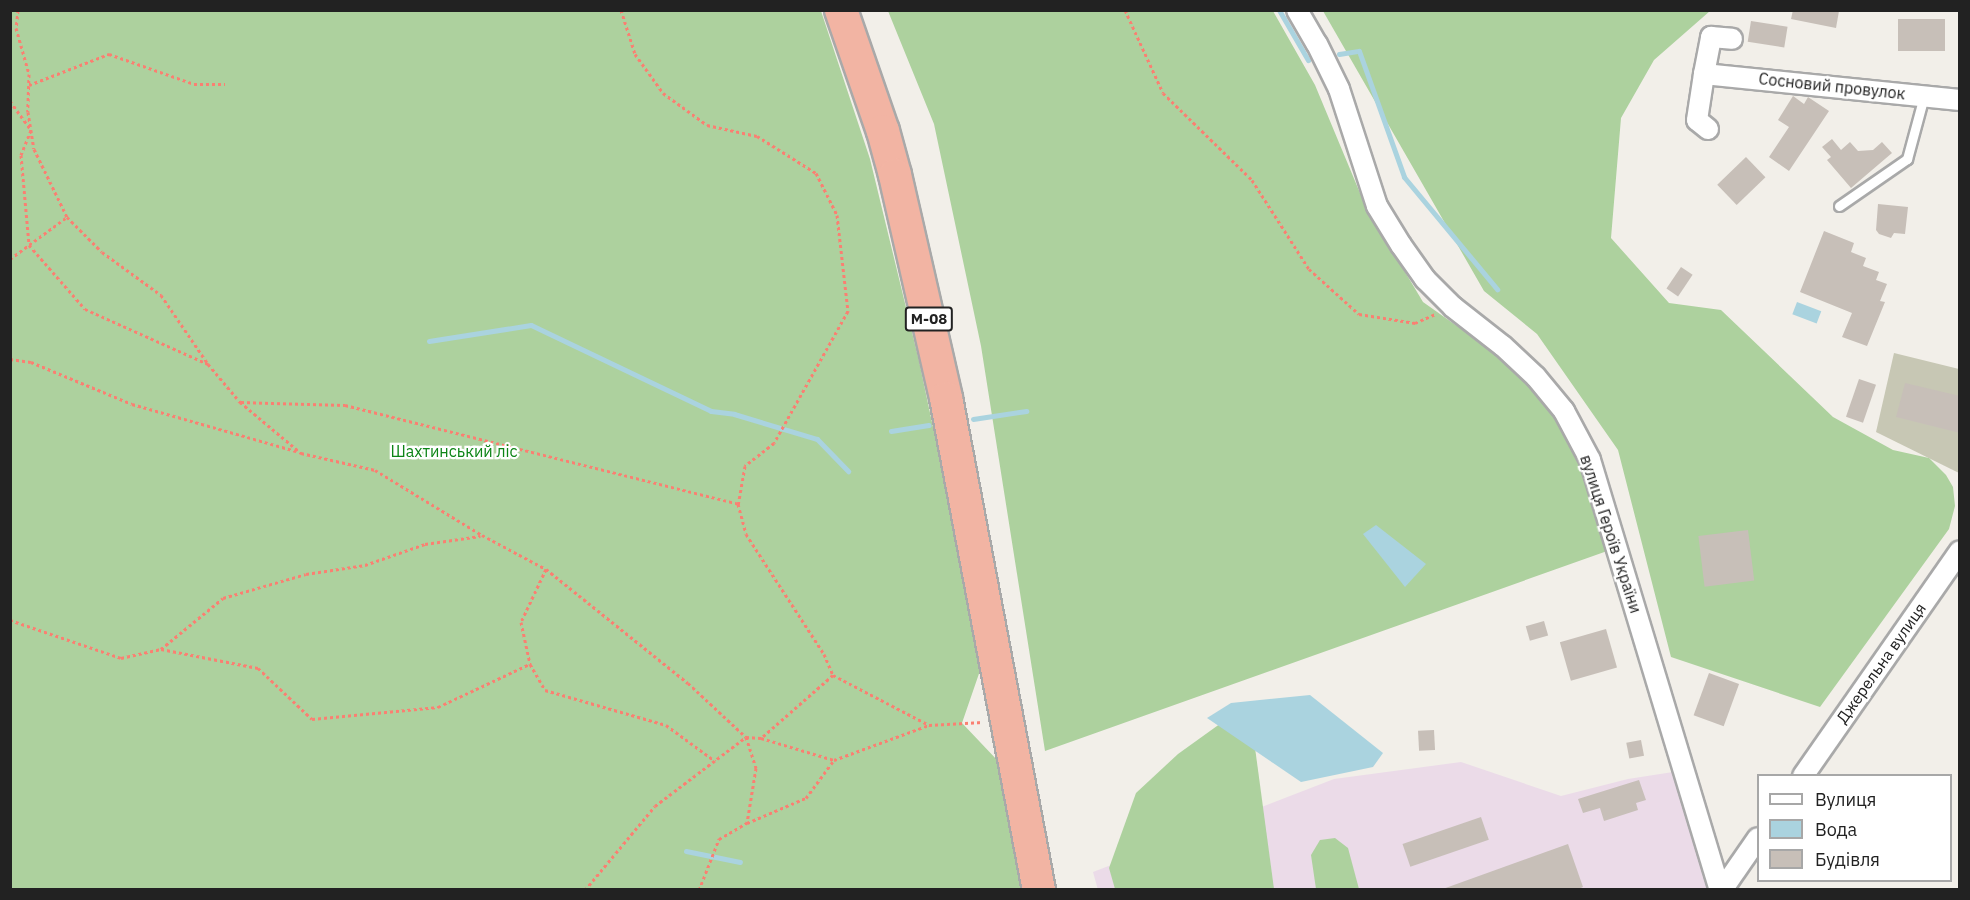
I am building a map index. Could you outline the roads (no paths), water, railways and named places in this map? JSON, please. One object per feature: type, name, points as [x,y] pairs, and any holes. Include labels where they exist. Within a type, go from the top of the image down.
[{"type":"highway","name":"М-08","points":[[841,10],[883,131],[921,283],[946,398],[1005,720],[1039,890]]},
{"type":"street","name":"вулиця Героїв України","points":[[1297,10],[1339,89],[1377,206],[1425,279],[1453,307],[1503,346],[1536,377],[1564,411],[1590,460],[1721,890]]},
{"type":"street","points":[[1708,129],[1697,120],[1711,37],[1732,39]]},
{"type":"street","name":"Сосновий провулок","points":[[1704,74],[1959,100]]},
{"type":"street","name":"Джерельна вулиця","points":[[1804,774],[1959,551]]},
{"type":"street","points":[[1721,890],[1757,839]]},
{"type":"lane","points":[[1839,206],[1907,159],[1924,96]]},
{"type":"water","points":[[1797,302],[1821,311],[1817,323],[1792,314]]},
{"type":"water","points":[[1376,525],[1426,564],[1405,587],[1363,534]]},
{"type":"water","points":[[1310,695],[1383,753],[1373,767],[1301,782],[1207,718],[1231,703]]},
{"type":"waterway","points":[[1279,10],[1308,60]]},
{"type":"waterway","points":[[1339,54],[1359,51],[1404,177],[1497,289]]},
{"type":"waterway","points":[[429,341],[531,325],[711,411],[734,414],[817,439],[848,471]]},
{"type":"waterway","points":[[973,419],[1026,411]]},
{"type":"waterway","points":[[891,431],[929,425]]},
{"type":"waterway","points":[[686,851],[740,862]]},
{"type":"park label","name":"Шахтинський ліс","points":[[454,451]]}]
